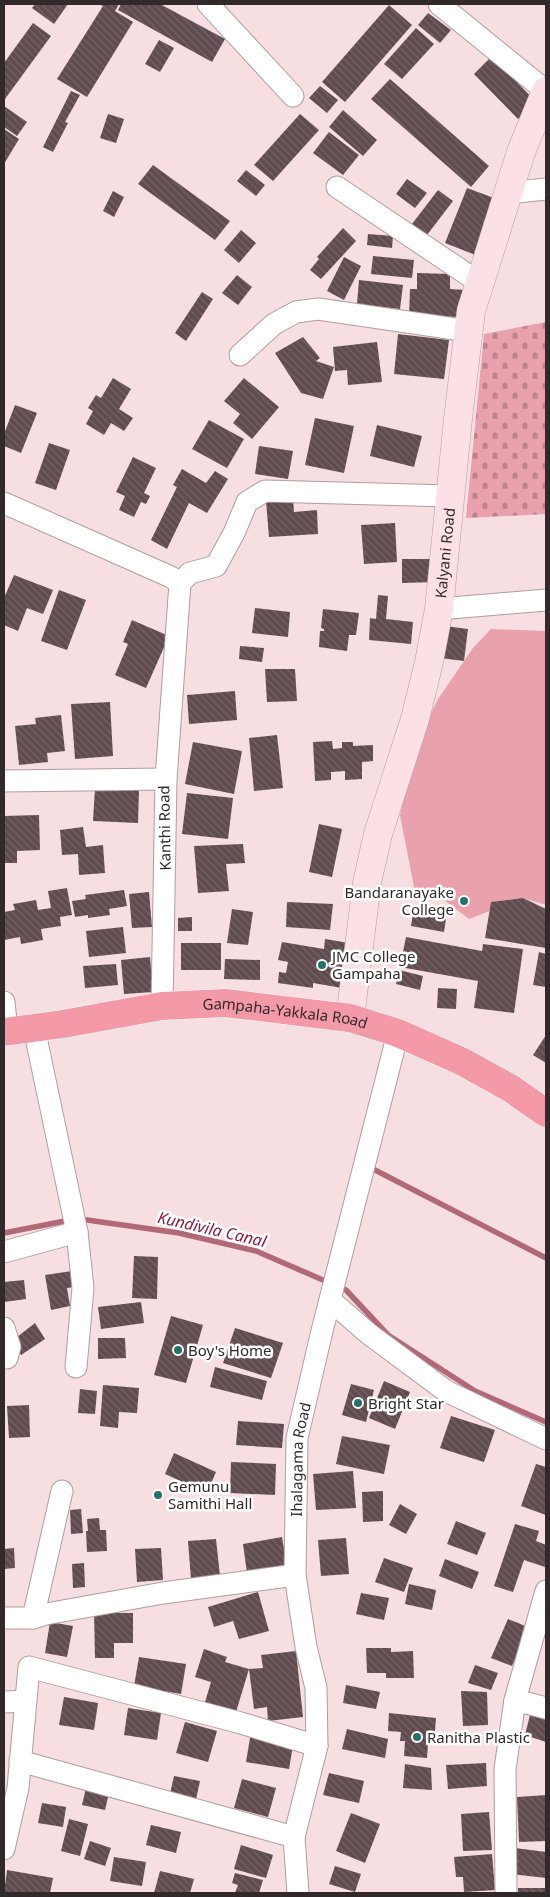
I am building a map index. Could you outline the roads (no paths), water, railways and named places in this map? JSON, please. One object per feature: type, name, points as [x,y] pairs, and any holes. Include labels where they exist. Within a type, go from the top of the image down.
[{"type":"highway","name":"Gampaha-Yakkala Road","points":[[5,1031],[34,1028],[162,1006],[225,1003],[350,1018],[398,1033],[488,1074],[546,1113]]},
{"type":"street","points":[[208,4],[293,96]]},
{"type":"street","points":[[439,4],[546,91]]},
{"type":"street","name":"Kalyani Road","points":[[350,1018],[367,883],[378,834],[415,719],[429,662],[439,609],[471,312],[520,152],[546,91]]},
{"type":"street","points":[[337,187],[480,282]]},
{"type":"street","points":[[507,193],[546,189]]},
{"type":"street","points":[[240,355],[274,324],[296,312],[318,309],[469,330]]},
{"type":"street","points":[[166,779],[180,583],[190,573],[216,566],[234,533],[247,502],[265,491],[450,496]]},
{"type":"street","points":[[4,503],[171,577],[180,583]]},
{"type":"street","points":[[439,609],[546,600]]},
{"type":"street","name":"Kanthi Road","points":[[4,781],[166,779],[162,1006]]},
{"type":"street","points":[[4,1002],[5,1031]]},
{"type":"street","points":[[34,1028],[77,1232],[83,1288],[76,1367]]},
{"type":"street","name":"Ihalagama Road","points":[[298,1893],[294,1837],[317,1746],[316,1688],[306,1647],[296,1575],[297,1438],[398,1033]]},
{"type":"street","points":[[4,1252],[77,1232]]},
{"type":"street","points":[[330,1300],[369,1334],[446,1391],[546,1440]]},
{"type":"street","points":[[4,1328],[10,1347],[7,1358]]},
{"type":"street","points":[[33,1618],[62,1491]]},
{"type":"street","points":[[4,1618],[33,1618],[163,1593],[296,1575]]},
{"type":"street","points":[[506,1893],[505,1769],[515,1700],[546,1591]]},
{"type":"street","points":[[4,1849],[18,1788],[29,1667],[241,1723],[317,1746]]},
{"type":"street","points":[[515,1700],[546,1708]]},
{"type":"street","points":[[4,1702],[26,1702]]},
{"type":"street","points":[[20,1761],[294,1837]]},
{"type":"waterway","points":[[373,1169],[546,1258]]},
{"type":"waterway","name":"Kundivila Canal","points":[[80,1219],[179,1233],[256,1251],[346,1290],[388,1335],[475,1391],[546,1422]]},
{"type":"waterway","name":"Kundivila Canal","points":[[4,1233],[70,1220]]},
{"type":"place","name":"Bandaranayake College","points":[[464,901]]},
{"type":"place","name":"JMC College Gampaha","points":[[322,965]]},
{"type":"place","name":"Boy's Home","points":[[178,1350]]},
{"type":"place","name":"Bright Star","points":[[358,1403]]},
{"type":"place","name":"Gemunu Samithi Hall","points":[[158,1495]]},
{"type":"place","name":"Ranitha Plastic","points":[[417,1737]]}]
